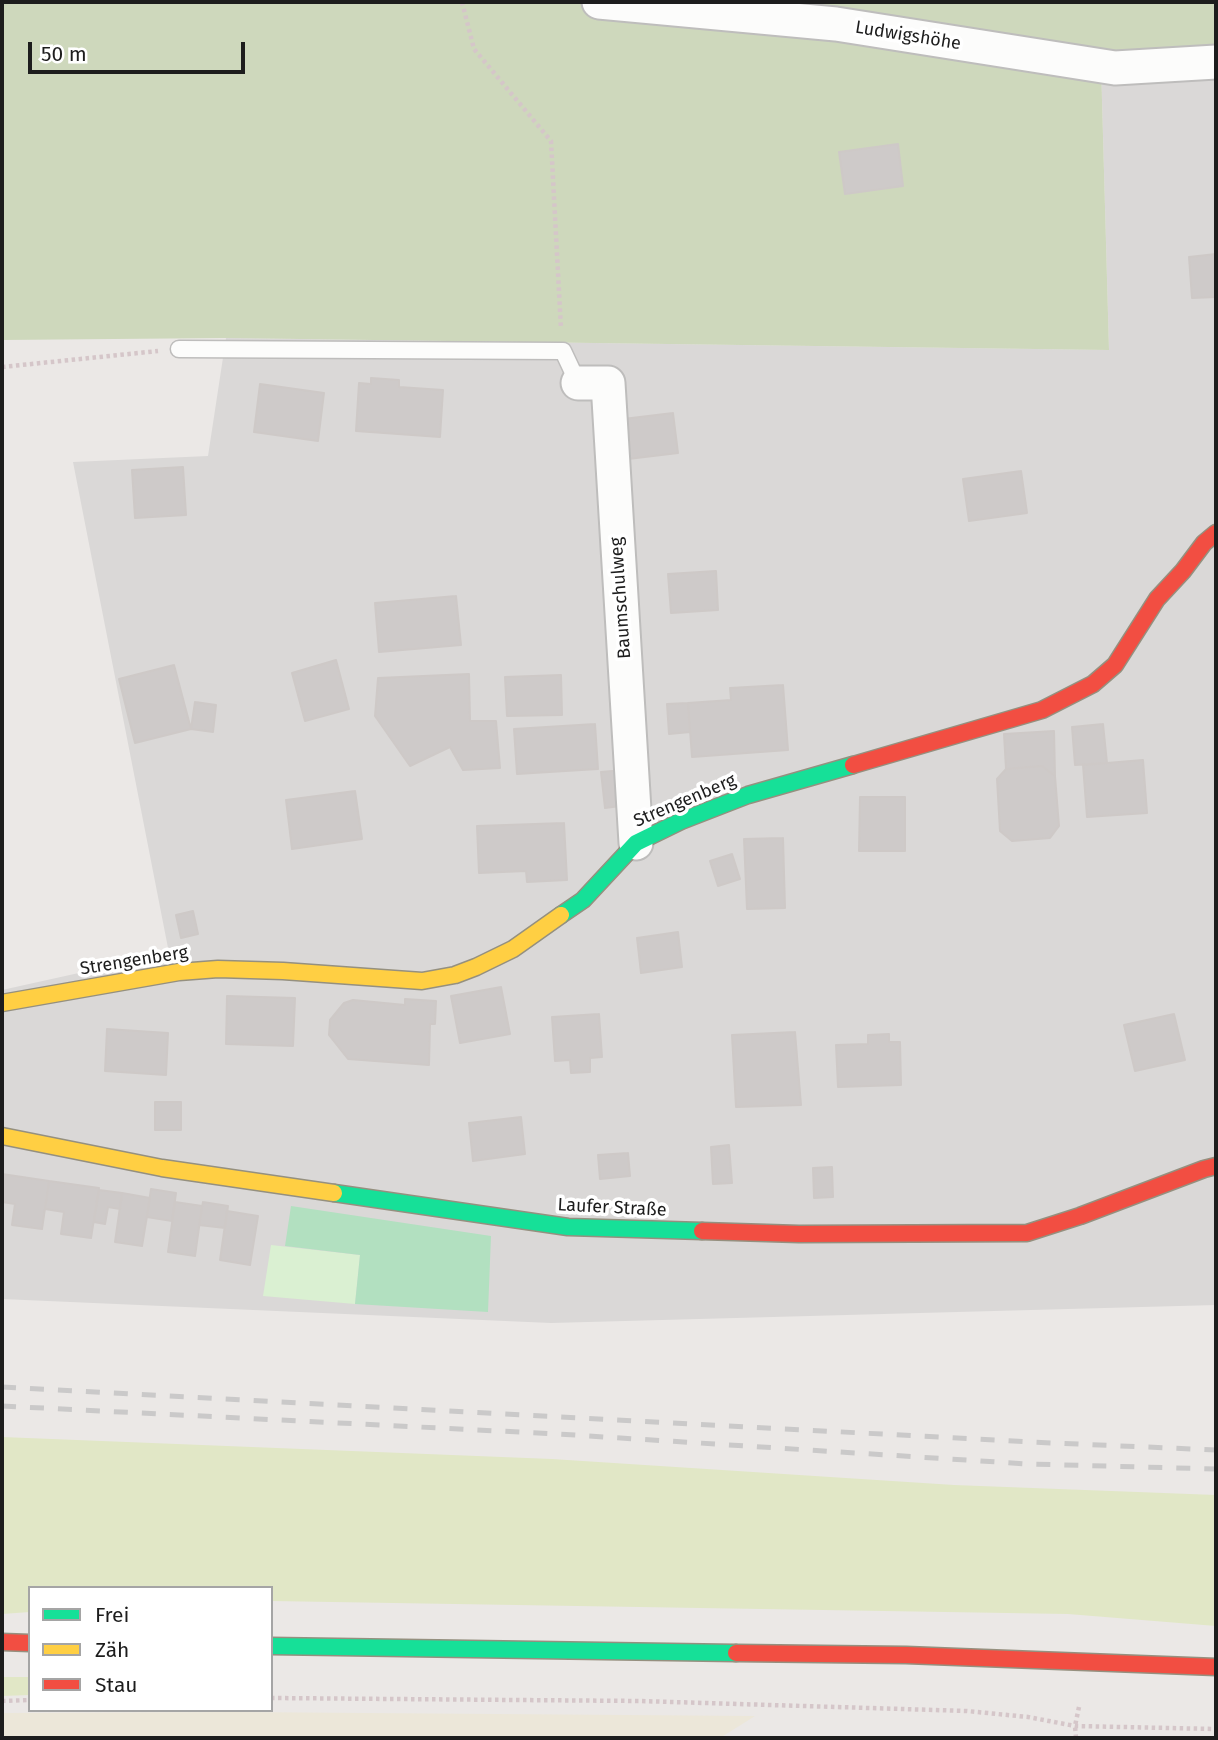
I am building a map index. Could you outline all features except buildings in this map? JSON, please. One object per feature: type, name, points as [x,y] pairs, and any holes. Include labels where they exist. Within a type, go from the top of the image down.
[{"type":"street","name":"Ludwigshöhe","points":[[599,2],[836,24],[1115,68],[1216,62]]},
{"type":"street","name":"Baumschulweg","points":[[578,383],[608,383],[636,843]]},
{"type":"street","name":"Strengenberg","points":[[2,1003],[179,972],[218,969],[422,981],[455,975],[476,967],[513,949],[583,900],[636,843],[681,821],[748,795],[1042,710],[1093,684],[1115,665],[1157,599],[1204,543],[1216,533]]},
{"type":"street","name":"Laufer Straße","points":[[2,1136],[162,1168],[568,1227],[799,1234],[1027,1233],[1216,1166]]},
{"type":"street","points":[[2,1642],[28,1643]]},
{"type":"street","points":[[273,1646],[906,1655],[1216,1667]]},
{"type":"lane","points":[[179,349],[562,351],[578,383]]},
{"type":"path","points":[[462,2],[474,49],[551,141],[562,351]]},
{"type":"path","points":[[2,367],[179,349]]},
{"type":"path","points":[[273,1698],[640,1701],[954,1710],[1028,1717],[1075,1726],[1216,1729]]},
{"type":"path","points":[[2,1700],[28,1700]]},
{"type":"path","points":[[1076,1738],[1075,1726],[1079,1707]]},
{"type":"shaded area","points":[[1216,50],[1216,1305],[551,1323],[2,1299],[2,990],[169,953],[73,462],[208,456],[226,338],[1109,350],[1101,63]]},
{"type":"shaded area","points":[[2,1713],[755,1716],[720,1738],[2,1738]]},
{"type":"green space","points":[[2,2],[1216,2],[1216,50],[1101,64],[1109,350],[226,338],[2,340]]},
{"type":"green space","points":[[291,1206],[491,1236],[488,1312],[355,1304],[360,1255],[285,1246]]},
{"type":"green space","points":[[271,1245],[360,1255],[355,1304],[263,1296]]},
{"type":"green space","points":[[2,1437],[552,1459],[954,1485],[1216,1495],[1216,1626],[1068,1614],[273,1601],[273,1586],[28,1586],[28,1612],[2,1614]]},
{"type":"green space","points":[[2,1677],[28,1677],[28,1695],[2,1696]]},
{"type":"green space","points":[[1216,1736],[1216,1738],[1084,1738]]},
{"type":"railway","points":[[2,1387],[1216,1450]]},
{"type":"railway","points":[[2,1406],[558,1434],[1028,1464],[1216,1469]]},
{"type":"traffic: fast","points":[[561,915],[583,900],[636,843],[681,821],[748,795],[853,765]]},
{"type":"traffic: fast","points":[[334,1193],[568,1227],[702,1231]]},
{"type":"traffic: fast","points":[[273,1646],[736,1653]]},
{"type":"traffic: slow","points":[[2,1003],[179,972],[218,969],[422,981],[455,975],[476,967],[513,949],[561,915]]},
{"type":"traffic: slow","points":[[2,1136],[162,1168],[334,1193]]},
{"type":"traffic: jam","points":[[853,765],[1042,710],[1093,684],[1115,665],[1157,599],[1204,543],[1216,533]]},
{"type":"traffic: jam","points":[[702,1231],[799,1234],[1027,1233],[1216,1166]]},
{"type":"traffic: jam","points":[[2,1642],[28,1643]]},
{"type":"traffic: jam","points":[[736,1653],[906,1655],[1216,1667]]}]
